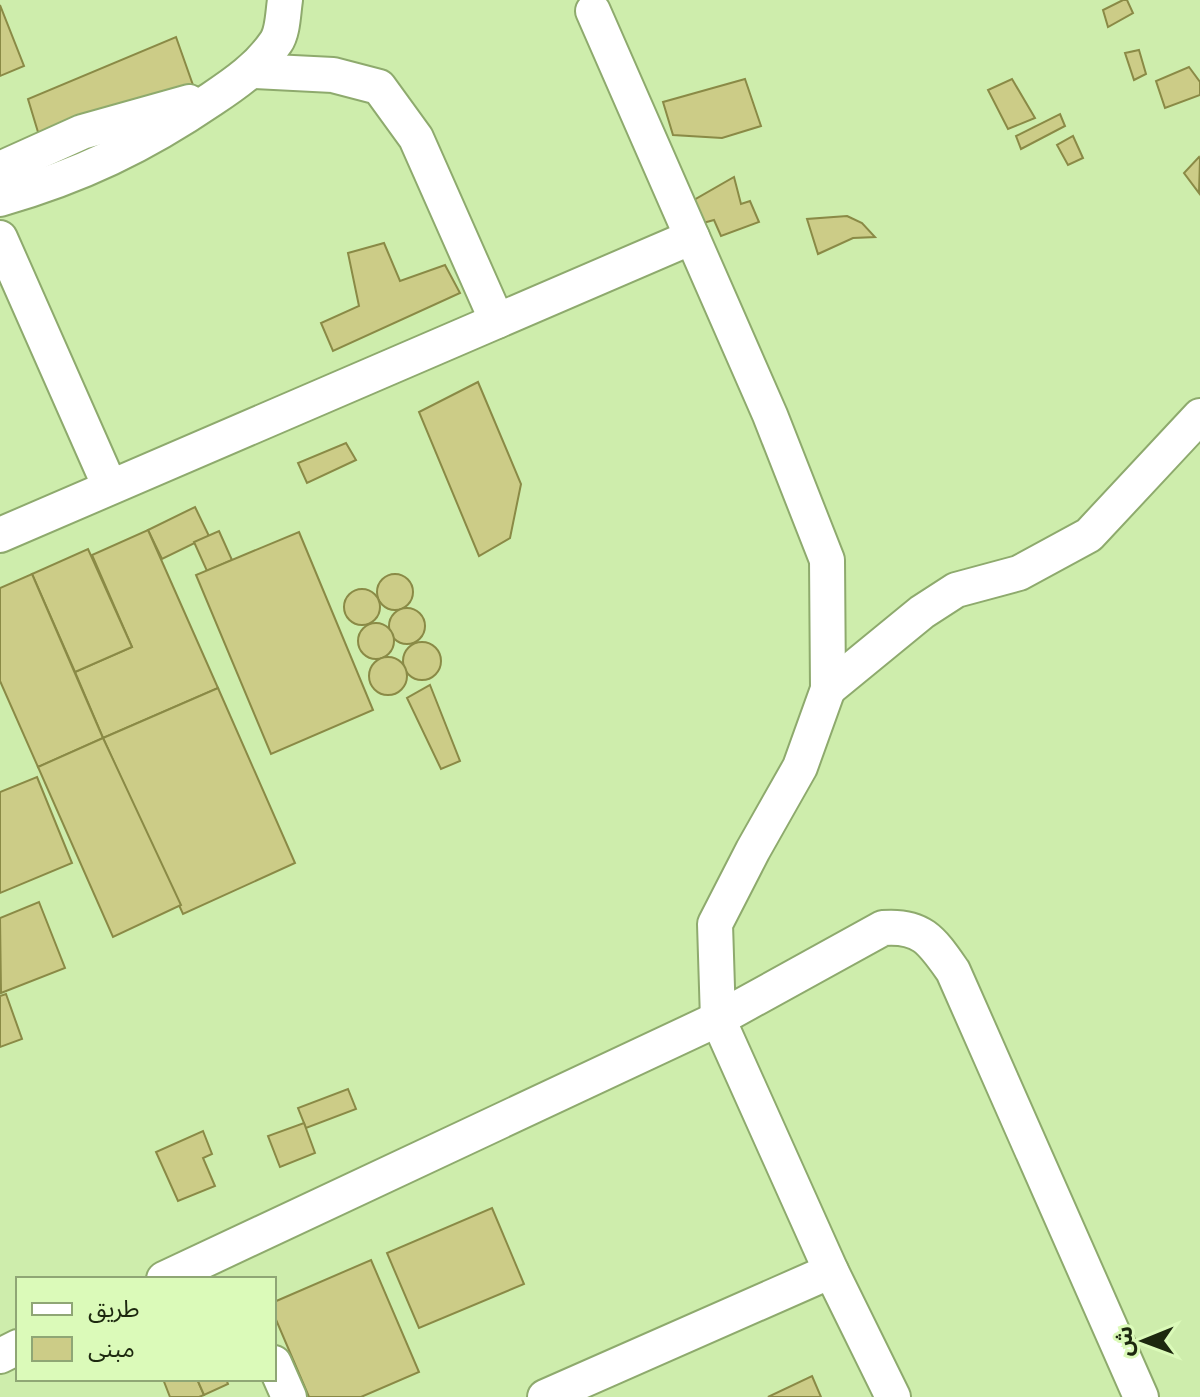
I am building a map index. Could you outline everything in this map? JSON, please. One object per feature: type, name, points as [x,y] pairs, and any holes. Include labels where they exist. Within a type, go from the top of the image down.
[{"type":"street","points":[[0,199],[43,187],[162,133],[252,71],[278,39],[285,0]]},
{"type":"street","points":[[593,11],[770,415],[827,560],[828,689],[800,767],[715,924],[718,1019],[831,1271],[893,1397]]},
{"type":"street","points":[[252,71],[333,75],[379,87],[416,138],[497,321]]},
{"type":"street","points":[[0,169],[82,132],[220,93]]},
{"type":"street","points":[[0,535],[692,237]]},
{"type":"street","points":[[0,238],[110,487]]},
{"type":"street","points":[[828,689],[922,612],[956,590],[1019,573],[1089,535],[1200,416]]},
{"type":"street","points":[[173,1277],[229,1265],[718,1019],[883,928],[903,926],[917,932],[936,947],[960,985],[1141,1397]]},
{"type":"street","points":[[545,1397],[831,1271]]},
{"type":"street","points":[[276,1368],[289,1397]]},
{"type":"building","points":[[1127,0],[1133,13],[1108,27],[1103,10]]},
{"type":"building","points":[[0,5],[24,66],[0,76]]},
{"type":"building","points":[[176,37],[194,88],[41,142],[28,99]]},
{"type":"building","points":[[1139,50],[1146,74],[1134,80],[1125,53]]},
{"type":"building","points":[[1189,67],[1200,82],[1200,95],[1165,108],[1156,81]]},
{"type":"building","points":[[745,79],[761,126],[722,138],[673,135],[663,102]]},
{"type":"building","points":[[1012,79],[1035,118],[1008,129],[988,90]]},
{"type":"building","points":[[1060,114],[1065,126],[1021,149],[1016,136]]},
{"type":"building","points":[[1073,136],[1083,158],[1068,165],[1057,145]]},
{"type":"building","points":[[1200,159],[1199,193],[1184,173]]},
{"type":"building","points":[[734,177],[741,204],[750,201],[759,222],[721,236],[714,220],[703,223],[694,200]]},
{"type":"building","points":[[847,216],[862,223],[875,237],[853,238],[818,254],[807,219]]},
{"type":"building","points":[[384,243],[400,281],[445,265],[460,293],[333,351],[321,323],[359,306],[348,253]]},
{"type":"building","points":[[478,382],[521,484],[510,538],[479,556],[419,412]]},
{"type":"building","points":[[346,443],[356,460],[307,483],[298,463]]},
{"type":"building","points":[[195,507],[209,536],[162,559],[148,530]]},
{"type":"building","points":[[148,530],[218,688],[103,738],[75,672],[132,647],[92,555]]},
{"type":"building","points":[[219,531],[232,560],[207,571],[194,542]]},
{"type":"building","points":[[299,532],[373,710],[271,754],[196,575]]},
{"type":"building","points":[[88,549],[132,647],[75,672],[32,574]]},
{"type":"building","points":[[32,574],[103,738],[38,767],[0,681],[0,588]]},
{"type":"building","points":[[395,574],[408,579],[413,592],[408,605],[395,610],[382,605],[377,592],[382,579]]},
{"type":"building","points":[[362,589],[375,594],[380,607],[375,620],[362,625],[349,620],[344,607],[349,594]]},
{"type":"building","points":[[407,608],[420,613],[425,626],[420,639],[407,644],[394,639],[389,626],[394,613]]},
{"type":"building","points":[[376,623],[389,628],[394,641],[389,654],[376,659],[363,654],[358,641],[363,628]]},
{"type":"building","points":[[422,642],[435,648],[441,661],[435,674],[422,680],[409,674],[403,661],[409,648]]},
{"type":"building","points":[[388,657],[402,662],[407,676],[402,690],[388,695],[374,690],[369,676],[374,662]]},
{"type":"building","points":[[430,685],[460,761],[441,769],[407,698]]},
{"type":"building","points":[[218,688],[295,863],[183,914],[103,738]]},
{"type":"building","points":[[103,738],[181,905],[113,937],[38,767]]},
{"type":"building","points":[[37,777],[72,863],[0,893],[0,792]]},
{"type":"building","points":[[39,902],[65,968],[1,993],[0,918]]},
{"type":"building","points":[[6,994],[22,1039],[0,1047],[0,996]]},
{"type":"building","points":[[348,1089],[356,1109],[306,1128],[298,1108]]},
{"type":"building","points":[[304,1123],[315,1153],[280,1167],[268,1136]]},
{"type":"building","points":[[203,1131],[212,1154],[203,1158],[215,1186],[178,1201],[156,1152]]},
{"type":"building","points":[[492,1208],[524,1284],[419,1328],[387,1253]]},
{"type":"building","points":[[371,1260],[419,1372],[361,1397],[309,1397],[276,1320],[276,1301]]},
{"type":"building","points":[[812,1376],[821,1397],[768,1397]]},
{"type":"building","points":[[164,1381],[198,1381],[204,1395],[199,1397],[170,1397]]},
{"type":"building","points":[[198,1381],[227,1381],[228,1384],[204,1395]]}]
